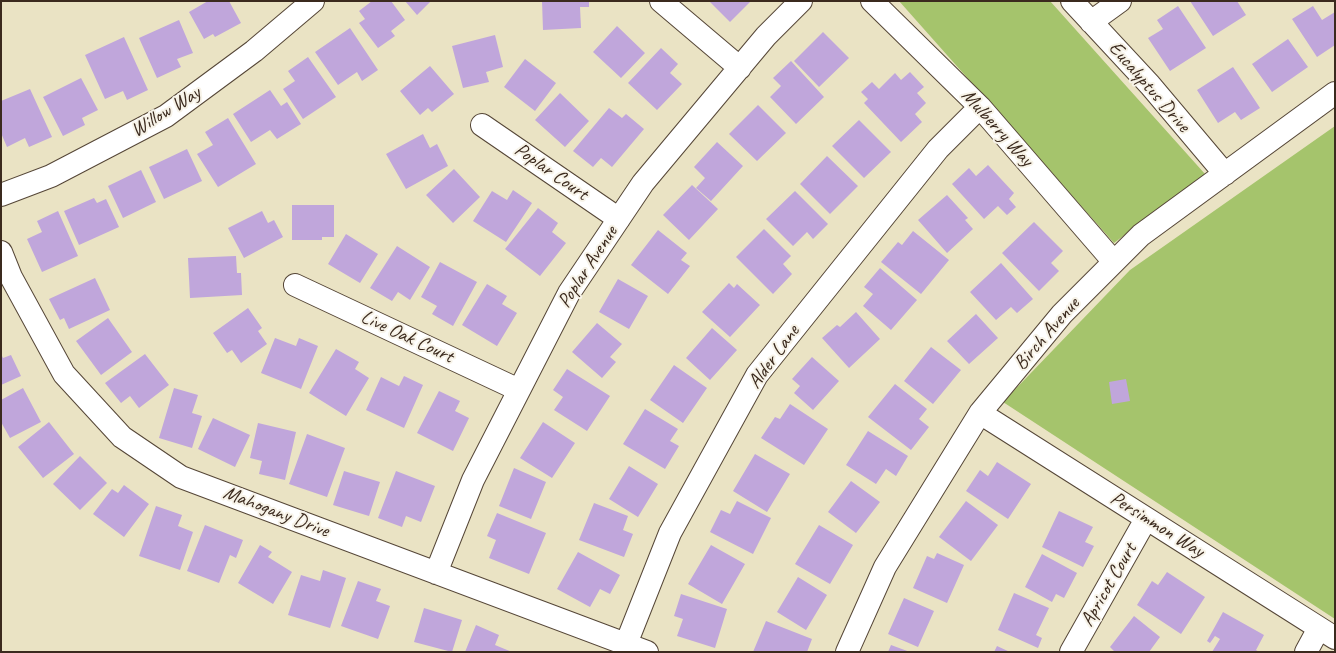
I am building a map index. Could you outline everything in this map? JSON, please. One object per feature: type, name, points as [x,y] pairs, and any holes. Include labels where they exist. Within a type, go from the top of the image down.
[{"type":"street","name":"Willow Way","points":[[1,195],[51,176],[166,116],[254,51],[313,1]]},
{"type":"street","points":[[661,1],[740,68]]},
{"type":"street","name":"Poplar Avenue","points":[[436,572],[473,480],[569,293],[643,182],[766,36],[801,1]]},
{"type":"street","name":"Mulberry Way","points":[[872,1],[980,107],[1114,262]]},
{"type":"street","name":"Eucalyptus Drive","points":[[1072,1],[1150,85],[1225,174]]},
{"type":"street","points":[[1092,22],[1120,1]]},
{"type":"street","name":"Birch Avenue","points":[[847,652],[885,567],[980,413],[1062,314],[1141,235],[1335,93]]},
{"type":"street","name":"Alder Lane","points":[[626,644],[670,533],[757,375],[938,149],[980,107]]},
{"type":"street","name":"Poplar Court","points":[[482,125],[619,219]]},
{"type":"street","name":"Mahogany Drive","points":[[1,252],[11,277],[64,374],[122,437],[181,477],[647,652]]},
{"type":"street","name":"Live Oak Court","points":[[294,285],[519,390]]},
{"type":"street","name":"Persimmon Way","points":[[980,413],[1327,633]]},
{"type":"street","name":"Apricot Court","points":[[1071,652],[1146,518]]},
{"type":"street","points":[[1306,652],[1327,633]]},
{"type":"green space","points":[[899,1],[1050,1],[1205,174],[1114,243]]},
{"type":"green space","points":[[1335,126],[1335,619],[1003,402],[1130,270]]},
{"type":"building","points":[[208,1],[229,1],[241,23],[215,37],[213,34],[204,39],[189,12]]},
{"type":"building","points":[[372,1],[391,1],[405,20],[391,31],[395,36],[378,48],[359,23],[365,19],[359,11]]},
{"type":"building","points":[[405,1],[431,1],[417,15]]},
{"type":"building","points":[[542,1],[589,1],[589,7],[580,7],[581,28],[543,30]]},
{"type":"building","points":[[709,1],[751,1],[730,22]]},
{"type":"building","points":[[1190,1],[1237,1],[1246,15],[1213,36]]},
{"type":"building","points":[[1178,6],[1206,48],[1170,71],[1148,38],[1163,29],[1157,20]]},
{"type":"building","points":[[1313,6],[1322,20],[1335,12],[1335,45],[1317,57],[1292,19]]},
{"type":"building","points":[[179,20],[193,53],[177,59],[181,67],[157,78],[139,38]]},
{"type":"building","points":[[617,26],[645,53],[621,78],[593,52]]},
{"type":"building","points":[[350,28],[378,70],[362,81],[357,72],[338,85],[315,52]]},
{"type":"building","points":[[823,32],[849,58],[819,87],[794,61]]},
{"type":"building","points":[[495,35],[503,67],[486,72],[489,82],[463,88],[452,46]]},
{"type":"building","points":[[124,37],[148,90],[127,100],[123,91],[105,99],[85,55]]},
{"type":"building","points":[[1288,39],[1308,67],[1272,92],[1252,64]]},
{"type":"building","points":[[661,48],[678,64],[670,73],[682,84],[657,110],[628,83]]},
{"type":"building","points":[[308,57],[336,97],[303,119],[283,89],[295,81],[288,71]]},
{"type":"building","points":[[525,59],[556,83],[535,111],[504,87]]},
{"type":"building","points":[[791,61],[824,97],[796,124],[770,97],[781,86],[773,78]]},
{"type":"building","points":[[430,66],[454,94],[432,112],[428,108],[420,115],[400,91]]},
{"type":"building","points":[[1233,67],[1260,108],[1241,120],[1235,112],[1218,123],[1197,90]]},
{"type":"building","points":[[910,72],[924,87],[917,93],[926,103],[915,114],[922,122],[901,142],[864,103],[868,99],[861,92],[872,82],[879,89],[895,73],[901,80]]},
{"type":"building","points":[[81,78],[98,110],[82,118],[85,125],[63,136],[43,97]]},
{"type":"building","points":[[30,89],[52,137],[29,147],[25,138],[7,147],[1,133],[1,101]]},
{"type":"building","points":[[270,90],[281,106],[287,102],[301,124],[277,139],[270,130],[251,142],[233,114]]},
{"type":"building","points":[[560,93],[589,121],[565,147],[535,120]]},
{"type":"building","points":[[758,105],[786,133],[757,161],[729,134]]},
{"type":"building","points":[[609,108],[622,118],[626,114],[644,129],[612,167],[601,158],[593,167],[573,151]]},
{"type":"building","points":[[228,118],[256,164],[218,187],[197,154],[213,145],[205,132]]},
{"type":"building","points":[[859,120],[891,152],[864,178],[832,146]]},
{"type":"building","points":[[423,134],[430,148],[437,144],[448,166],[406,189],[386,154]]},
{"type":"building","points":[[717,142],[743,166],[711,201],[696,188],[705,178],[694,167]]},
{"type":"building","points":[[187,149],[202,181],[164,199],[149,167]]},
{"type":"building","points":[[827,156],[858,186],[830,214],[800,184]]},
{"type":"building","points":[[988,165],[1014,193],[1009,199],[1016,207],[1007,215],[998,206],[984,219],[952,184],[969,168],[976,176]]},
{"type":"building","points":[[454,169],[480,197],[453,223],[426,195]]},
{"type":"building","points":[[141,170],[156,202],[123,218],[108,186]]},
{"type":"building","points":[[692,185],[718,209],[689,240],[663,215]]},
{"type":"building","points":[[513,190],[532,203],[506,242],[473,221],[492,191],[507,200]]},
{"type":"building","points":[[795,191],[828,224],[813,239],[807,232],[793,246],[766,219]]},
{"type":"building","points":[[947,195],[968,218],[965,220],[973,229],[947,253],[918,220]]},
{"type":"building","points":[[94,198],[97,203],[106,199],[119,227],[79,245],[64,211]]},
{"type":"building","points":[[292,205],[334,205],[334,237],[322,237],[322,240],[292,240]]},
{"type":"building","points":[[538,208],[558,223],[552,232],[566,243],[540,276],[505,249]]},
{"type":"building","points":[[58,211],[78,256],[42,272],[27,239],[42,232],[37,221]]},
{"type":"building","points":[[262,211],[268,223],[274,220],[283,237],[244,258],[228,228]]},
{"type":"building","points":[[1034,222],[1063,251],[1051,263],[1059,271],[1039,291],[1002,253]]},
{"type":"building","points":[[764,229],[791,256],[783,264],[792,274],[773,294],[736,257]]},
{"type":"building","points":[[658,230],[687,253],[681,260],[690,266],[668,294],[631,265]]},
{"type":"building","points":[[913,231],[949,260],[921,294],[881,262],[898,242],[902,245]]},
{"type":"building","points":[[346,234],[378,254],[360,283],[328,264]]},
{"type":"building","points":[[397,246],[430,267],[410,300],[398,292],[392,301],[370,288]]},
{"type":"building","points":[[236,256],[237,273],[241,273],[242,295],[190,298],[188,258]]},
{"type":"building","points":[[440,262],[477,282],[453,326],[432,314],[437,306],[421,297]]},
{"type":"building","points":[[1001,263],[1033,299],[1017,313],[1011,307],[996,320],[970,292]]},
{"type":"building","points":[[880,268],[917,300],[891,330],[863,306],[873,294],[864,287]]},
{"type":"building","points":[[95,278],[110,310],[69,329],[64,318],[60,320],[49,299]]},
{"type":"building","points":[[618,279],[648,296],[629,329],[599,312]]},
{"type":"building","points":[[729,283],[734,288],[737,284],[760,305],[730,337],[702,312]]},
{"type":"building","points":[[487,284],[507,296],[502,304],[517,313],[497,346],[462,325]]},
{"type":"building","points":[[248,308],[262,328],[258,331],[267,344],[241,363],[232,350],[227,353],[213,333]]},
{"type":"building","points":[[856,312],[880,339],[849,368],[822,338],[837,325],[840,327]]},
{"type":"building","points":[[976,314],[998,338],[969,364],[947,341]]},
{"type":"building","points":[[108,318],[132,352],[101,375],[76,341]]},
{"type":"building","points":[[597,323],[622,344],[610,357],[616,362],[602,378],[572,352]]},
{"type":"building","points":[[712,328],[737,350],[710,380],[686,358]]},
{"type":"building","points":[[275,338],[296,346],[299,338],[318,346],[301,389],[261,373]]},
{"type":"building","points":[[931,347],[961,370],[933,404],[904,381]]},
{"type":"building","points":[[336,349],[359,362],[355,369],[369,378],[346,416],[309,393]]},
{"type":"building","points":[[1,354],[3,358],[11,355],[21,376],[1,385]]},
{"type":"building","points":[[145,354],[169,385],[139,408],[130,396],[121,403],[105,383]]},
{"type":"building","points":[[812,357],[839,381],[813,410],[794,393],[800,386],[792,379]]},
{"type":"building","points":[[674,365],[707,388],[683,423],[650,400]]},
{"type":"building","points":[[567,369],[610,396],[587,431],[554,410],[563,397],[553,390]]},
{"type":"building","points":[[404,376],[423,385],[404,428],[366,410],[381,377],[399,386]]},
{"type":"building","points":[[1126,379],[1130,401],[1112,404],[1109,382]]},
{"type":"building","points":[[895,384],[927,409],[919,419],[929,427],[911,450],[868,417]]},
{"type":"building","points":[[23,388],[41,422],[10,438],[1,422],[1,400]]},
{"type":"building","points":[[174,388],[198,395],[192,413],[202,416],[192,448],[159,438]]},
{"type":"building","points":[[439,391],[460,401],[455,411],[469,418],[453,451],[417,433]]},
{"type":"building","points":[[790,404],[828,429],[804,465],[761,438],[775,417],[780,419]]},
{"type":"building","points":[[645,409],[678,429],[670,441],[679,446],[665,469],[623,444]]},
{"type":"building","points":[[213,418],[250,435],[235,467],[198,449]]},
{"type":"building","points":[[49,422],[74,454],[43,478],[18,447]]},
{"type":"building","points":[[543,422],[575,443],[552,478],[520,458]]},
{"type":"building","points":[[258,423],[296,432],[285,480],[259,474],[262,461],[250,458]]},
{"type":"building","points":[[868,431],[908,456],[896,476],[886,469],[876,484],[846,465]]},
{"type":"building","points":[[307,434],[345,448],[327,497],[289,484]]},
{"type":"building","points":[[755,454],[790,474],[767,512],[733,491]]},
{"type":"building","points":[[80,456],[107,483],[80,510],[53,484]]},
{"type":"building","points":[[997,462],[1031,484],[1008,519],[966,491],[980,470],[988,476]]},
{"type":"building","points":[[629,466],[658,484],[638,517],[609,499]]},
{"type":"building","points":[[514,468],[546,482],[531,519],[499,506]]},
{"type":"building","points":[[344,471],[380,482],[369,516],[333,505]]},
{"type":"building","points":[[396,471],[435,486],[421,522],[406,516],[402,527],[378,518]]},
{"type":"building","points":[[851,481],[880,502],[856,533],[828,512]]},
{"type":"building","points":[[124,485],[149,504],[124,537],[93,514],[112,489],[118,493]]},
{"type":"building","points":[[737,501],[771,518],[753,554],[710,532],[721,510],[730,514]]},
{"type":"building","points":[[966,501],[998,525],[971,561],[939,537]]},
{"type":"building","points":[[594,503],[628,516],[623,530],[633,534],[624,557],[579,540]]},
{"type":"building","points":[[156,506],[182,515],[178,526],[193,532],[180,570],[139,556]]},
{"type":"building","points":[[1059,511],[1093,527],[1085,542],[1094,546],[1083,567],[1042,547]]},
{"type":"building","points":[[497,513],[546,533],[529,574],[489,558],[496,540],[487,536]]},
{"type":"building","points":[[205,525],[243,540],[236,558],[230,555],[219,583],[187,571]]},
{"type":"building","points":[[819,525],[853,545],[830,584],[795,564]]},
{"type":"building","points":[[260,545],[272,552],[268,557],[292,572],[273,604],[238,583]]},
{"type":"building","points":[[711,545],[745,564],[722,604],[688,584]]},
{"type":"building","points":[[578,552],[620,575],[610,594],[600,589],[590,607],[557,589]]},
{"type":"building","points":[[937,553],[964,565],[947,603],[913,588],[927,556],[934,559]]},
{"type":"building","points":[[1042,554],[1077,573],[1064,598],[1056,594],[1052,602],[1025,587]]},
{"type":"building","points":[[323,570],[346,578],[330,628],[288,615],[301,575],[320,581]]},
{"type":"building","points":[[1167,572],[1205,597],[1181,634],[1137,605],[1152,581],[1158,585]]},
{"type":"building","points":[[798,577],[827,595],[806,630],[777,612]]},
{"type":"building","points":[[358,581],[381,589],[376,601],[390,606],[378,639],[341,626]]},
{"type":"building","points":[[1014,593],[1049,608],[1036,635],[1042,638],[1038,648],[998,630]]},
{"type":"building","points":[[681,594],[727,609],[715,648],[677,636],[683,619],[674,616]]},
{"type":"building","points":[[904,598],[934,611],[918,647],[888,634]]},
{"type":"building","points":[[424,608],[462,620],[452,652],[414,642]]},
{"type":"building","points":[[1223,612],[1264,635],[1256,650],[1259,652],[1212,652],[1220,639],[1215,636],[1210,643],[1207,641]]},
{"type":"building","points":[[1134,616],[1160,637],[1149,652],[1115,652],[1110,647]]},
{"type":"building","points":[[766,621],[812,639],[807,652],[753,652]]},
{"type":"building","points":[[476,625],[499,635],[495,645],[512,652],[465,652]]},
{"type":"building","points":[[891,645],[910,652],[888,652]]},
{"type":"building","points":[[997,646],[1010,652],[994,652]]}]
